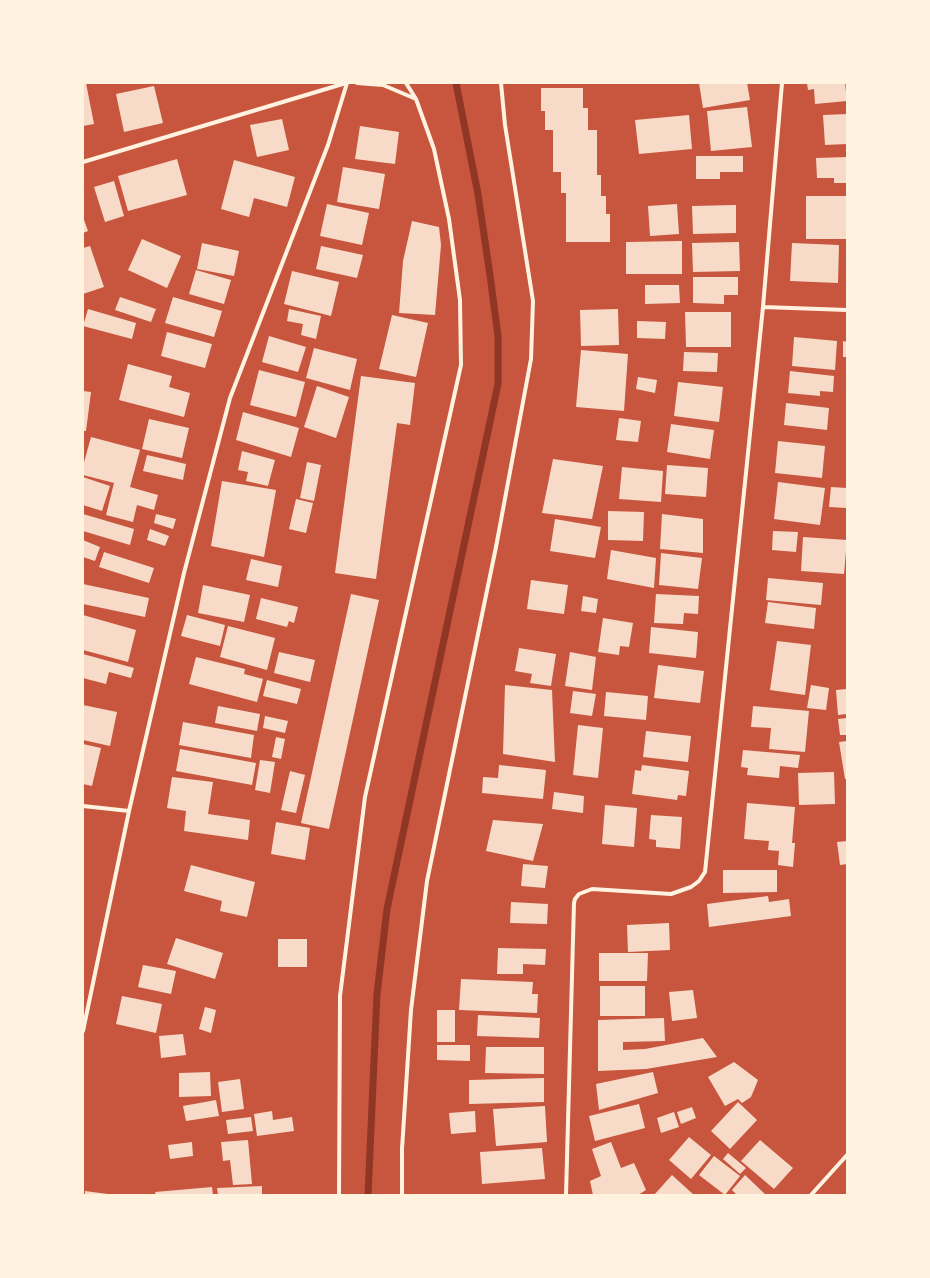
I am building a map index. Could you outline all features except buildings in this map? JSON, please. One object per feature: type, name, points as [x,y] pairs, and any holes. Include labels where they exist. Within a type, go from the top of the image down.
[{"type":"street","points":[[83,162],[347,83]]},
{"type":"street","points":[[83,1031],[129,811],[184,573],[230,398],[328,145],[347,83]]},
{"type":"street","points":[[357,83],[383,86],[416,99]]},
{"type":"street","points":[[339,1195],[340,996],[365,797],[461,365],[460,300],[449,219],[434,149],[416,99],[406,83]]},
{"type":"street","points":[[402,1195],[402,1149],[411,1010],[427,881],[496,547],[531,359],[533,301],[506,132],[502,83]]},
{"type":"street","points":[[566,1195],[574,904],[579,894],[592,889],[671,894],[691,887],[699,881],[705,872],[763,307],[782,83]]},
{"type":"street","points":[[763,307],[847,310]]},
{"type":"street","points":[[83,806],[129,811]]},
{"type":"street","points":[[811,1195],[847,1155]]},
{"type":"waterway","points":[[368,1195],[377,994],[387,909],[498,384],[498,336],[490,275],[478,194],[456,83]]}]
